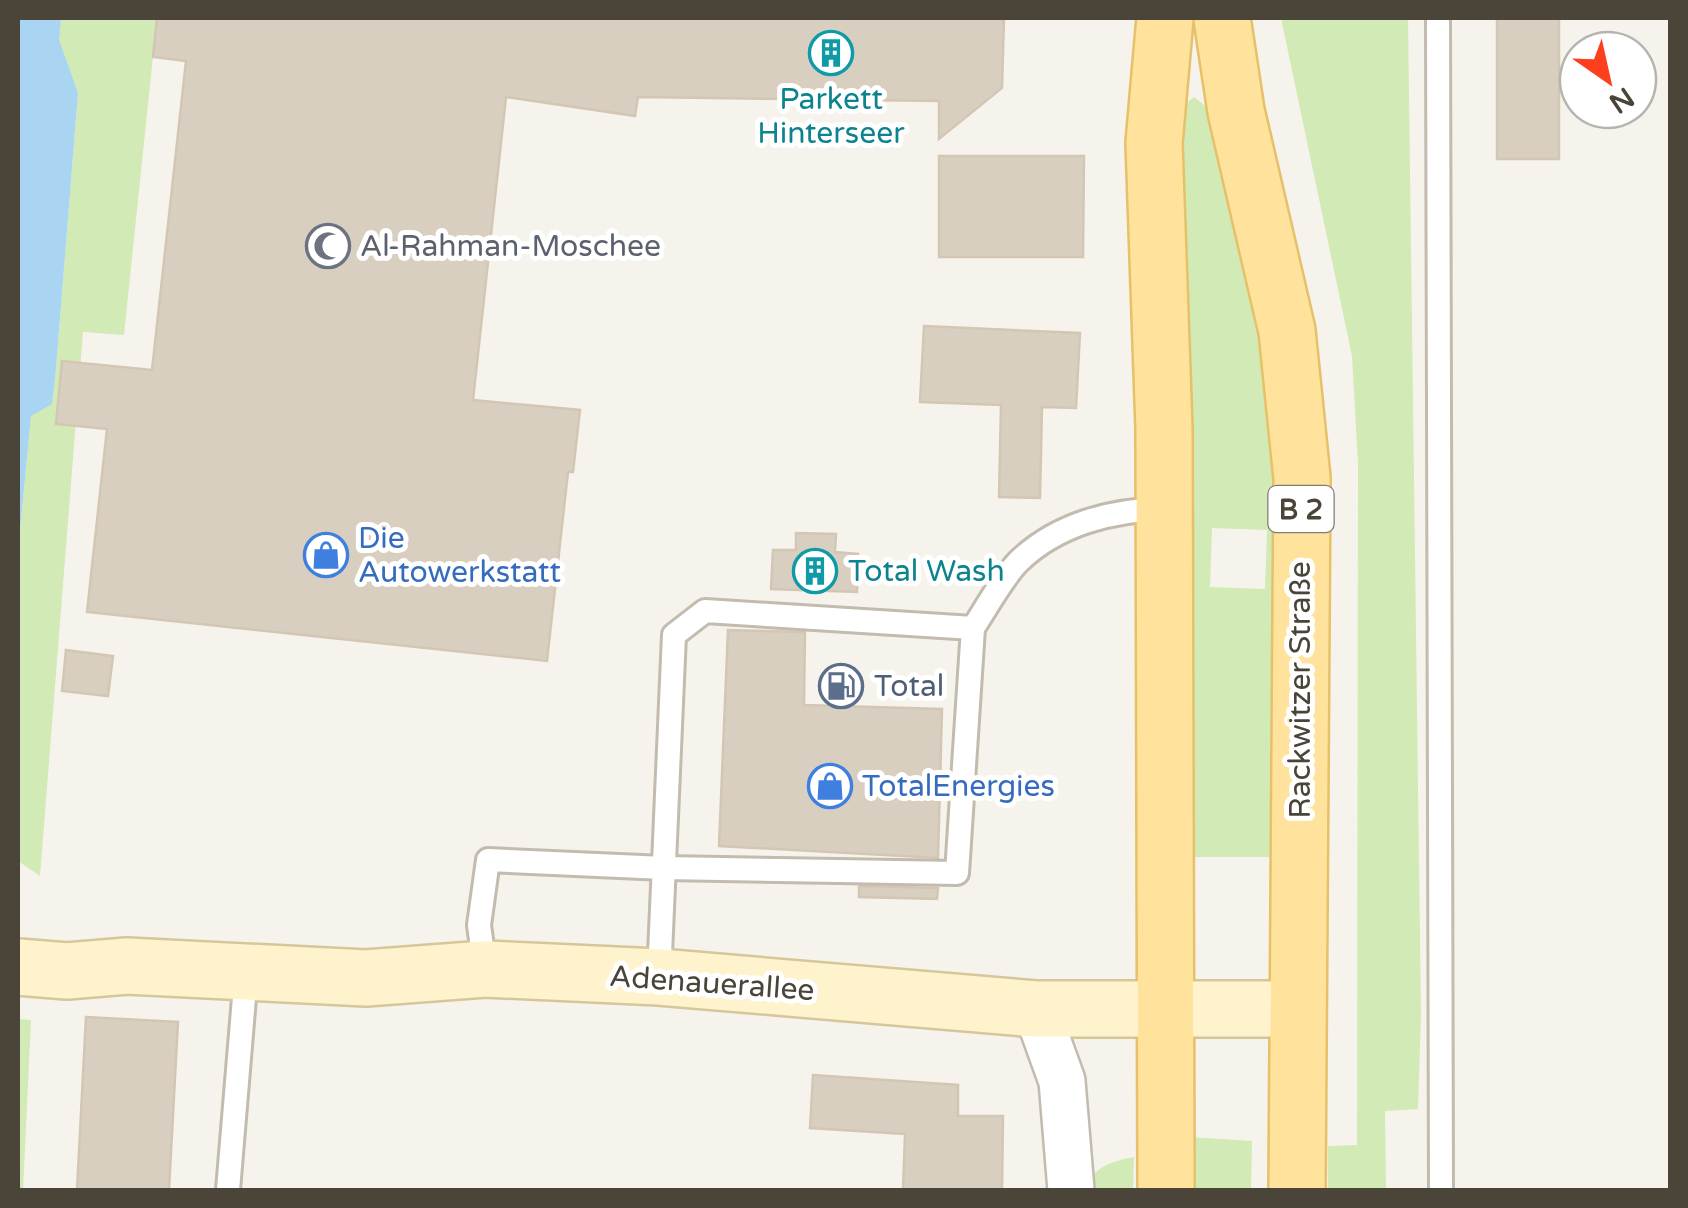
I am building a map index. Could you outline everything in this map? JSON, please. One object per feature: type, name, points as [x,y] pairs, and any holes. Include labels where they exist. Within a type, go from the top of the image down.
[{"type":"main road","points":[[1165,18],[1154,143],[1164,509],[1166,1190]]},
{"type":"main road","name":"Rackwitzer Straße","points":[[1222,18],[1236,111],[1287,331],[1302,478],[1297,1190]]},
{"type":"main road","name":"Adenauerallee","points":[[26,950],[127,966],[246,974],[366,978],[485,969],[659,977],[1036,1009],[1297,1009]]},
{"type":"street","points":[[1036,1009],[1062,1080],[1071,1190]]},
{"type":"lane","points":[[1438,18],[1440,1190]]},
{"type":"lane","points":[[485,969],[479,925],[488,860],[664,868],[957,873],[973,628],[1018,562],[1066,529],[1120,510],[1164,509]]},
{"type":"lane","points":[[659,977],[674,635],[705,611],[973,628]]},
{"type":"lane","points":[[228,1190],[246,974]]},
{"type":"green space","points":[[61,18],[157,18],[124,335],[83,332],[40,876],[18,861],[18,552],[31,415],[56,368],[78,93],[58,40]]},
{"type":"green space","points":[[1281,18],[1408,18],[1421,1015],[1418,1109],[1385,1111],[1386,1190],[1328,1190],[1328,1146],[1357,1145],[1358,463],[1352,356]]},
{"type":"green space","points":[[1194,97],[1208,108],[1253,282],[1272,402],[1279,495],[1274,857],[1191,857],[1180,108]],"holes":[[[1212,528],[1267,530],[1265,589],[1210,587]]]},
{"type":"green space","points":[[18,1019],[31,1020],[23,1190],[18,1190]]},
{"type":"green space","points":[[1188,1137],[1252,1141],[1251,1190],[1188,1190]]},
{"type":"green space","points":[[1134,1157],[1133,1190],[1085,1190],[1093,1175],[1104,1166]]},
{"type":"water","points":[[18,18],[61,18],[59,40],[78,93],[52,404],[31,416],[18,552]]},
{"type":"building","points":[[157,18],[1004,18],[1002,88],[939,139],[939,101],[638,97],[635,116],[506,97],[473,400],[580,410],[573,472],[568,472],[547,661],[87,612],[107,429],[56,424],[62,361],[152,370],[186,61],[153,57]]},
{"type":"building","points":[[1497,18],[1559,18],[1559,159],[1497,159]]},
{"type":"building","points":[[939,156],[1084,156],[1083,257],[939,257]]},
{"type":"building","points":[[924,326],[1080,333],[1076,408],[1042,407],[1040,498],[999,497],[1001,405],[920,402]]},
{"type":"building","name":"Total Wash","points":[[796,533],[836,534],[835,552],[858,554],[857,592],[771,589],[773,550],[796,550]]},
{"type":"building","name":"TotalEnergies","points":[[728,630],[805,632],[804,705],[942,709],[938,858],[719,846]]},
{"type":"building","points":[[66,650],[113,656],[108,696],[62,691]]},
{"type":"building","points":[[859,886],[938,888],[937,899],[859,897]]},
{"type":"building","points":[[86,1017],[178,1022],[169,1190],[77,1190]]},
{"type":"building","points":[[813,1075],[958,1085],[958,1116],[1003,1116],[1002,1190],[903,1190],[905,1134],[810,1128]]},
{"type":"place","name":"Parkett Hinterseer","points":[[831,53]]},
{"type":"place","name":"Al-Rahman-Moschee","points":[[328,246]]},
{"type":"place","name":"Die Autowerkstatt","points":[[326,555]]},
{"type":"place","name":"Total Wash","points":[[815,571]]},
{"type":"place","name":"Total","points":[[841,686]]},
{"type":"place","name":"TotalEnergies","points":[[830,786]]}]
